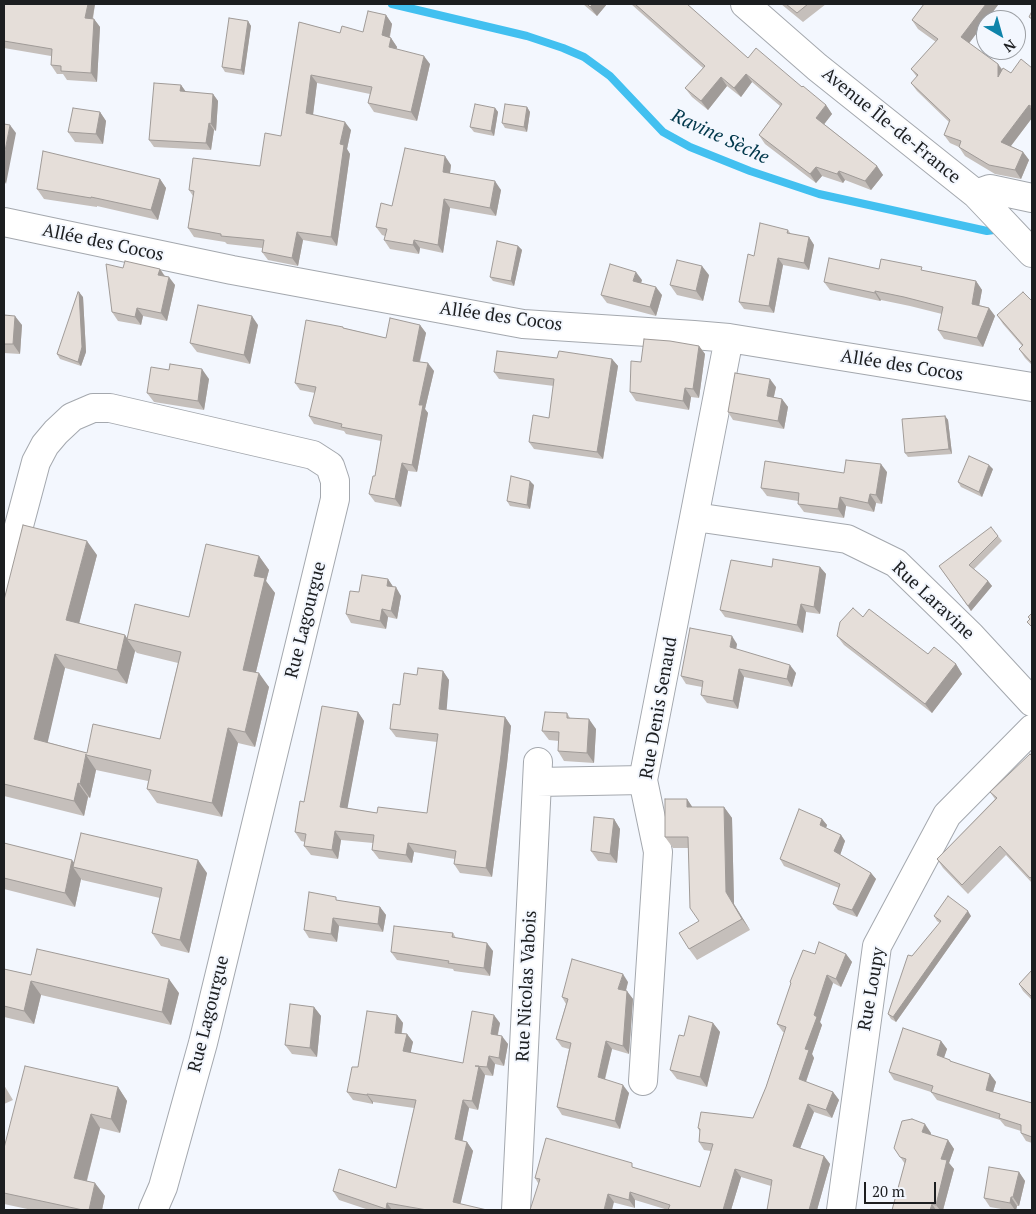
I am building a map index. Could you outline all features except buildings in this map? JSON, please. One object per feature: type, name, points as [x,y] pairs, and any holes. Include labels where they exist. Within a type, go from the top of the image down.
[{"type":"street","name":"Avenue Île-de-France","points":[[746,4],[818,67],[976,194],[1032,253]]},
{"type":"street","points":[[976,194],[990,189],[1032,198]]},
{"type":"street","name":"Allée des Cocos","points":[[4,222],[232,270],[523,324],[694,334],[729,338],[1032,386]]},
{"type":"street","name":"Rue Denis Senaud","points":[[643,1081],[658,852],[643,780],[729,338]]},
{"type":"street","name":"Rue Lagourgue","points":[[4,582],[36,462],[45,445],[72,417],[94,408],[110,408],[313,456],[330,466],[335,481],[335,499],[203,1043],[163,1186],[153,1210]]},
{"type":"street","name":"Rue Laravine","points":[[695,517],[847,540],[896,563],[970,635],[1032,702]]},
{"type":"street","name":"Rue Loupy","points":[[841,1210],[877,946],[947,815],[1032,728]]},
{"type":"street","name":"Rue Nicolas Vabois","points":[[516,1210],[538,772],[643,780]]},
{"type":"waterway","name":"Ravine Sèche","points":[[392,4],[527,36],[584,57],[610,76],[663,132],[690,147],[750,171],[819,194],[987,231],[1001,229]]}]
